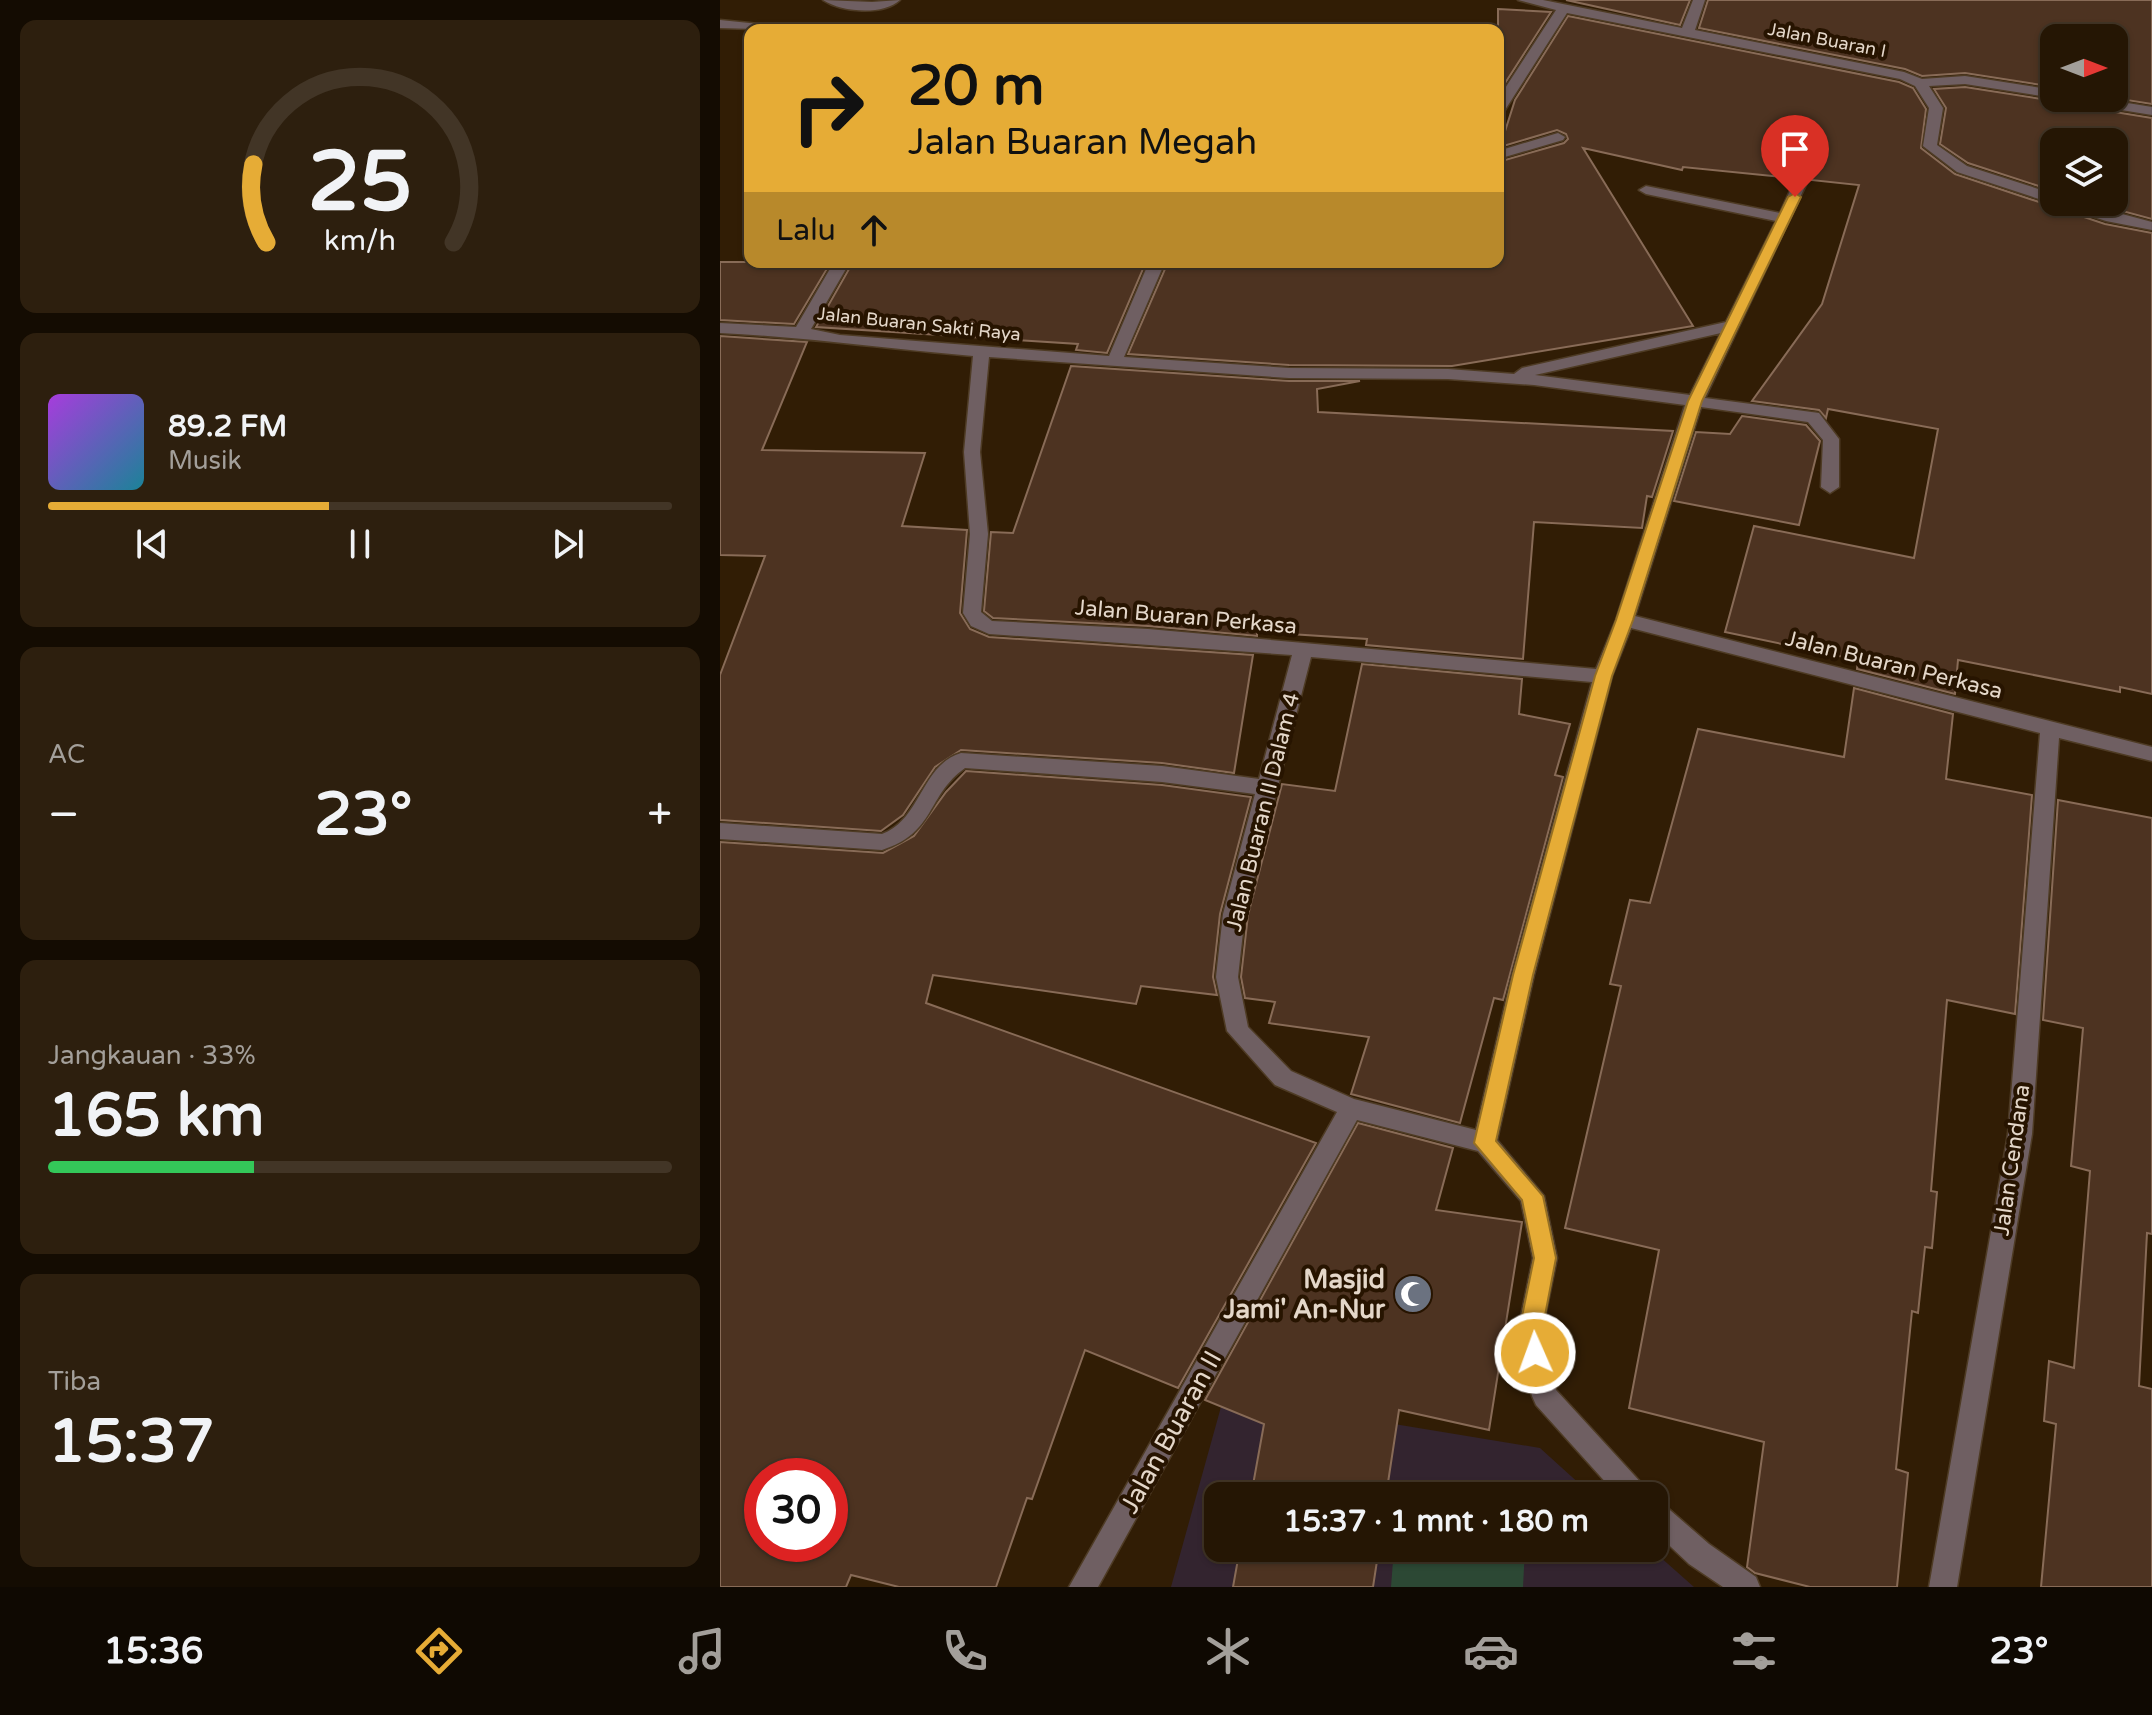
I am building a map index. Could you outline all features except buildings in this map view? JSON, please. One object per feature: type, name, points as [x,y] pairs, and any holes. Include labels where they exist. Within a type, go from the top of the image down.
[{"type":"street","points":[[829,0],[875,6],[894,0]]},
{"type":"street","name":"Jalan Buaran I","points":[[1524,0],[1904,76],[1920,83]]},
{"type":"street","points":[[1687,33],[1699,0]]},
{"type":"street","points":[[1504,101],[1564,8]]},
{"type":"street","points":[[720,24],[744,26]]},
{"type":"street","points":[[2040,92],[1965,80],[1920,83],[1936,108],[1930,146],[1962,169],[2040,194]]},
{"type":"street","points":[[2128,107],[2152,111]]},
{"type":"street","points":[[1504,153],[1558,137]]},
{"type":"street","points":[[1623,1482],[1545,1396],[1530,1331],[1545,1258],[1532,1196],[1485,1143],[1523,975],[1603,676],[1625,620],[1695,401],[1813,155]]},
{"type":"street","points":[[1646,190],[1785,218]]},
{"type":"street","points":[[2105,216],[2152,226]]},
{"type":"street","points":[[801,332],[838,268]]},
{"type":"street","points":[[1115,360],[1154,268]]},
{"type":"street","points":[[1500,378],[1733,325]]},
{"type":"street","name":"Jalan Buaran Sakti Raya","points":[[720,328],[801,332],[840,340],[981,352],[1289,373],[1448,374],[1500,378]]},
{"type":"street","name":"Jalan Buaran Perkasa","points":[[981,352],[972,452],[979,534],[972,613],[989,627],[1148,636],[1603,676]]},
{"type":"street","points":[[1500,378],[1813,417],[1831,439],[1830,487]]},
{"type":"street","name":"Jalan Buaran Perkasa","points":[[1625,620],[2152,754]]},
{"type":"street","name":"Jalan Buaran II Dalam 4","points":[[1303,650],[1234,914],[1227,977],[1238,1031],[1283,1078],[1351,1108],[1485,1143]]},
{"type":"street","name":"Jalan Cendana","points":[[1943,1587],[2020,1134],[2050,730]]},
{"type":"street","points":[[720,831],[882,842],[896,839],[912,827],[949,766],[961,760],[1162,774],[1267,788]]},
{"type":"street","name":"Jalan Buaran II","points":[[1083,1587],[1351,1108]]},
{"type":"street","points":[[1668,1526],[1699,1554],[1746,1587]]},
{"type":"shaded area","points":[[1224,1396],[1540,1448],[1578,1482],[1204,1482],[1204,1562],[1666,1562],[1694,1587],[1171,1587]]},
{"type":"green space","points":[[1393,1562],[1524,1562],[1523,1587],[1391,1587]]},
{"type":"place","name":"Masjid Jami' An-Nur","points":[[1413,1294]]},
{"type":"route","points":[[1535,1353],[1530,1331],[1545,1258],[1532,1196],[1485,1143],[1523,975],[1603,676],[1625,620],[1695,401],[1795,197]]}]
